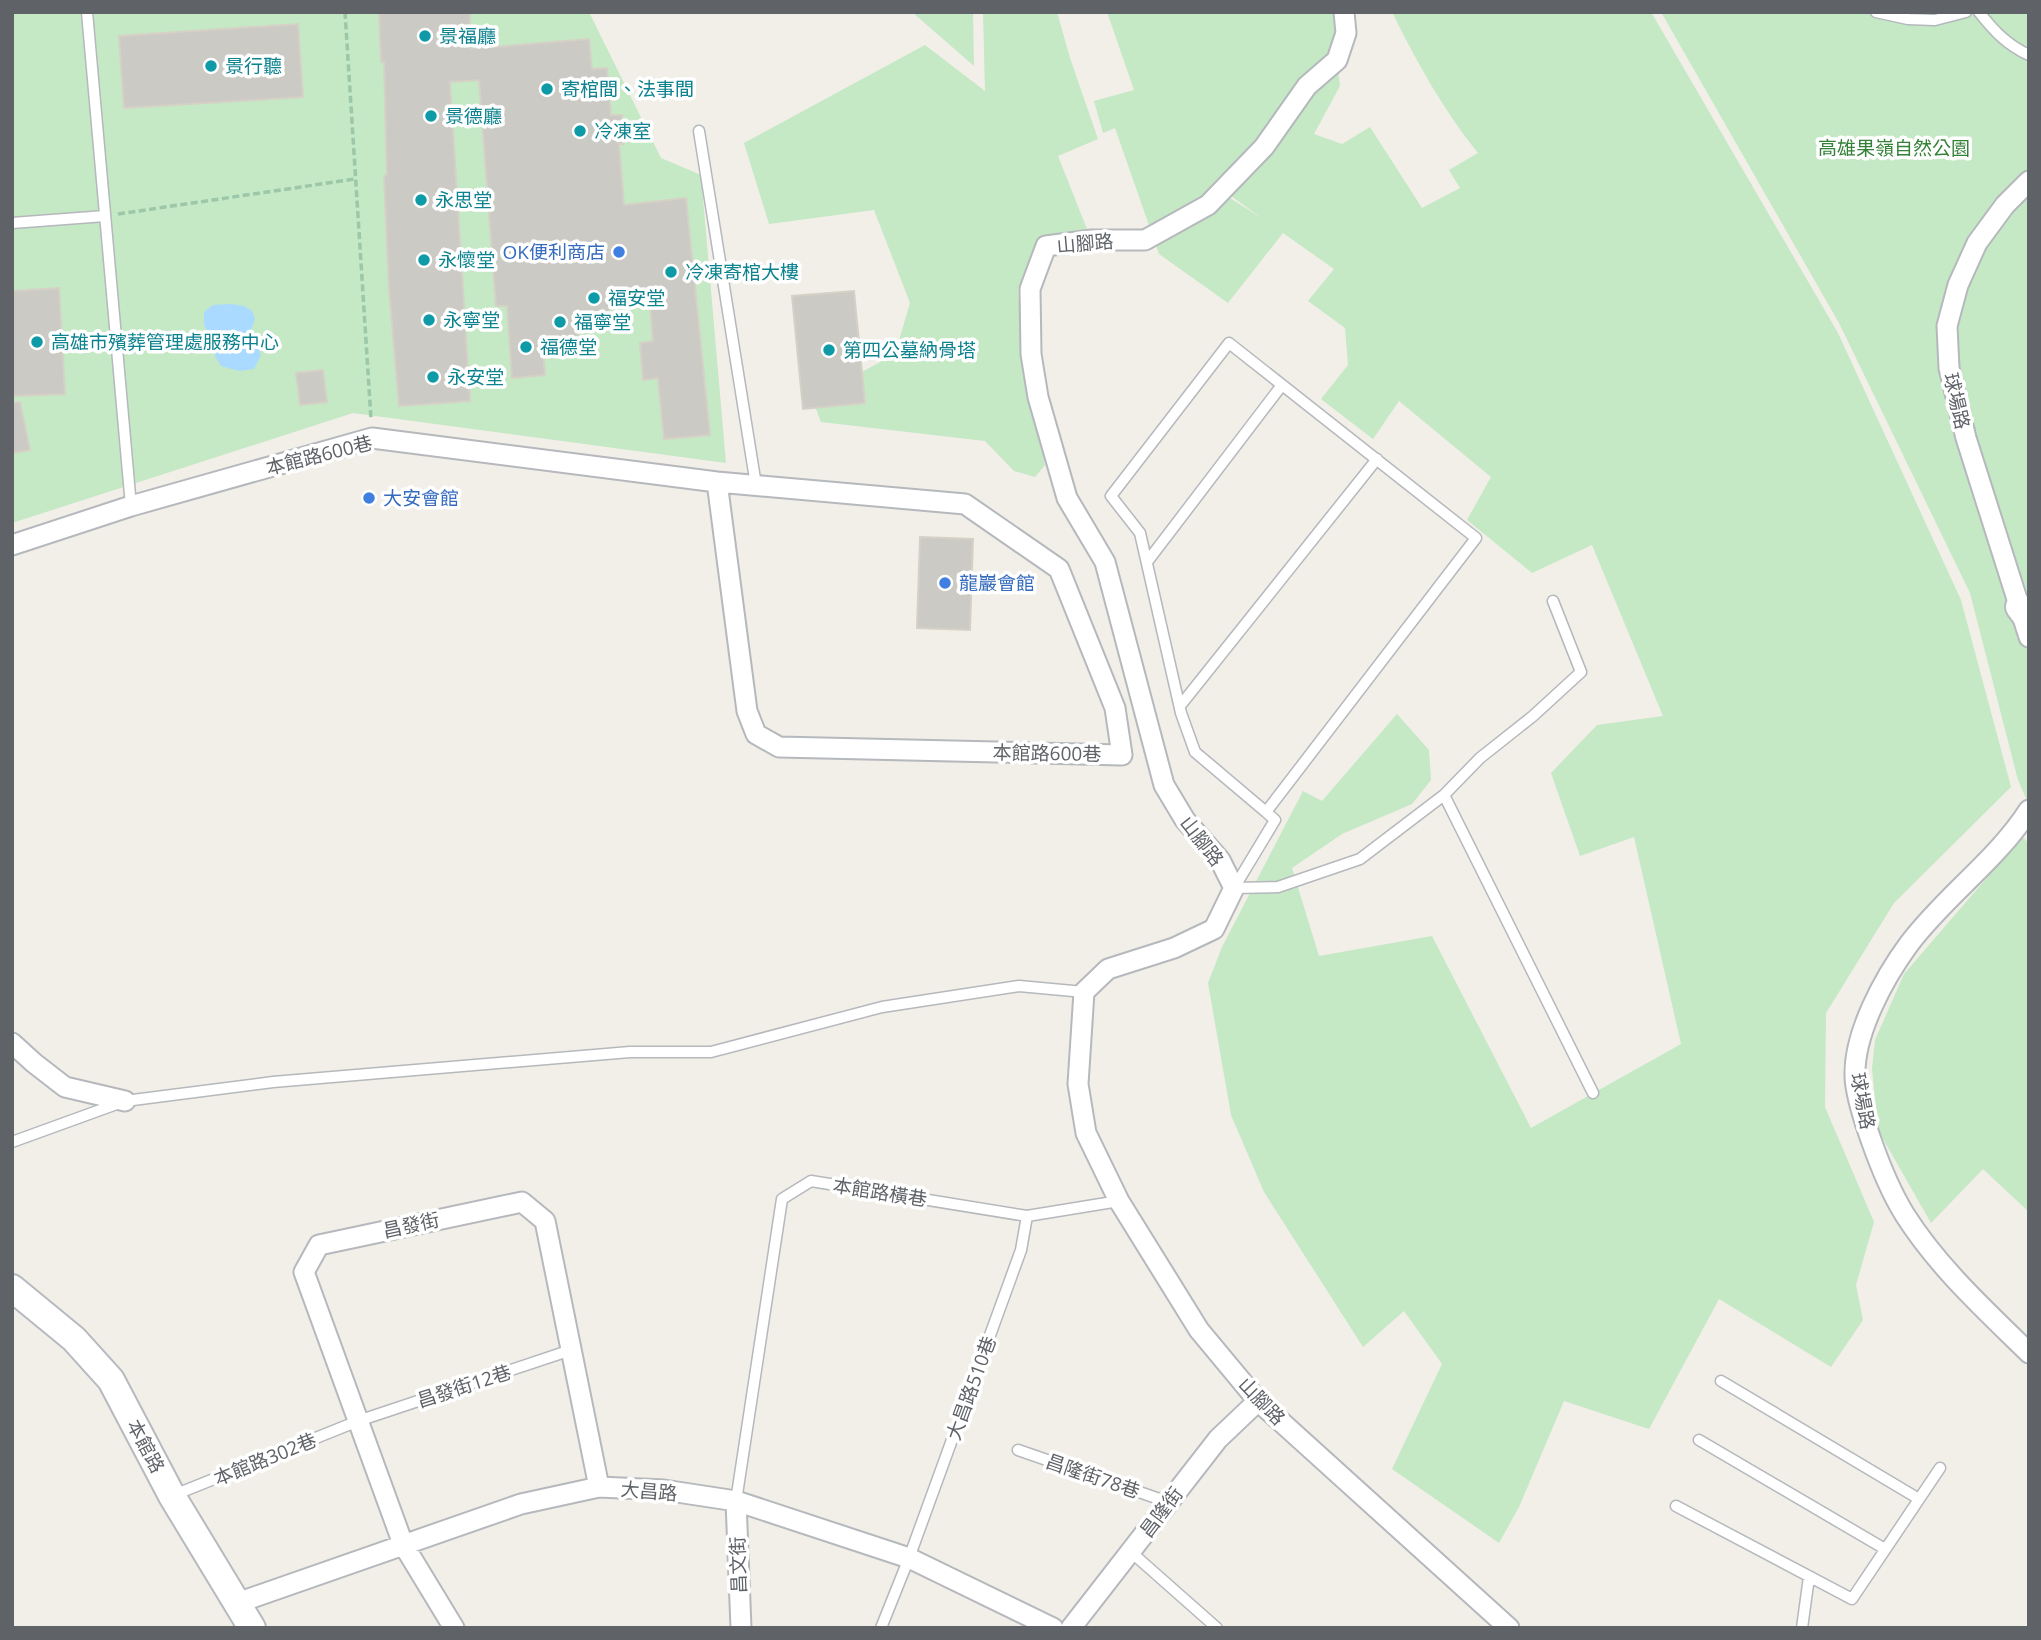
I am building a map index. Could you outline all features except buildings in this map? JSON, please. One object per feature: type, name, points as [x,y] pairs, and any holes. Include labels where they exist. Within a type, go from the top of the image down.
[{"type":"street","name":"山腳路","points":[[1344,12],[1346,33],[1337,60],[1307,86],[1264,147],[1208,205],[1145,240],[1092,240],[1046,246],[1030,289],[1031,354],[1038,397],[1067,498],[1105,562],[1164,785],[1185,820],[1220,860],[1234,888],[1214,929],[1174,948],[1108,969],[1084,992],[1078,1084],[1086,1133],[1119,1201],[1199,1330],[1258,1401],[1509,1628]]},
{"type":"street","name":"球場路","points":[[2029,181],[2005,205],[1978,243],[1958,285],[1947,326],[1949,368],[1966,438],[2029,636]]},
{"type":"street","name":"本館路600巷","points":[[12,545],[131,506],[373,438],[717,482],[965,504],[1059,569],[1115,708],[1122,755],[779,747],[755,734],[747,711],[717,482]]},
{"type":"street","name":"球場路","points":[[2029,810],[2001,846],[1929,920],[1908,946],[1870,1014],[1859,1043],[1855,1076],[1868,1133],[1905,1214],[1953,1277],[2029,1353]]},
{"type":"street","points":[[12,1043],[65,1087],[125,1101]]},
{"type":"street","name":"昌發街","points":[[403,1545],[304,1272],[319,1245],[522,1202],[545,1221],[599,1487]]},
{"type":"street","name":"本館路","points":[[12,1288],[74,1339],[111,1380],[172,1496],[252,1628]]},
{"type":"street","name":"昌隆街","points":[[1071,1628],[1218,1439],[1258,1401]]},
{"type":"street","name":"大昌路","points":[[237,1603],[521,1504],[599,1487],[664,1490],[736,1502],[909,1558],[1053,1628]]},
{"type":"street","name":"昌文街","points":[[736,1502],[741,1628]]},
{"type":"street","points":[[403,1545],[454,1628]]},
{"type":"lane","points":[[87,12],[131,506]]},
{"type":"lane","points":[[1877,12],[1908,19],[1935,20],[1966,12]]},
{"type":"lane","points":[[1979,12],[2010,46],[2029,55]]},
{"type":"lane","points":[[699,131],[756,485]]},
{"type":"lane","points":[[12,223],[106,216]]},
{"type":"lane","points":[[1234,888],[1275,820],[1195,751],[1180,706],[1140,533],[1111,496],[1229,343],[1476,538],[1266,812]]},
{"type":"lane","points":[[1147,562],[1282,385]]},
{"type":"lane","points":[[1180,706],[1377,459]]},
{"type":"lane","points":[[1234,888],[1278,887],[1360,859],[1444,795],[1480,758],[1533,716],[1581,672],[1553,601]]},
{"type":"lane","points":[[1444,795],[1593,1093]]},
{"type":"lane","points":[[12,1142],[125,1101],[273,1082],[602,1054],[711,1052],[896,1005],[1018,986],[1084,992]]},
{"type":"lane","name":"本館路橫巷","points":[[736,1502],[782,1199],[811,1181],[1027,1216],[1119,1201]]},
{"type":"lane","name":"大昌路510巷","points":[[881,1628],[1021,1250],[1027,1216]]},
{"type":"lane","name":"昌發街12巷","points":[[358,1421],[571,1350]]},
{"type":"lane","points":[[1721,1381],[1919,1499]]},
{"type":"lane","name":"本館路302巷","points":[[172,1496],[358,1421]]},
{"type":"lane","points":[[1699,1440],[1885,1549]]},
{"type":"lane","name":"昌隆街78巷","points":[[1018,1450],[1168,1502]]},
{"type":"lane","points":[[1676,1506],[1852,1599],[1940,1468]]},
{"type":"lane","points":[[1131,1552],[1217,1628]]},
{"type":"lane","points":[[1802,1628],[1809,1577]]},
{"type":"path","points":[[345,12],[373,438]]},
{"type":"path","points":[[106,216],[355,179]]},
{"type":"green space","points":[[12,12],[589,12],[661,158],[701,175],[726,463],[353,413],[12,523]]},
{"type":"green space","points":[[912,12],[973,12],[974,66]]},
{"type":"green space","points":[[983,12],[1057,12],[1098,139],[1058,156],[1087,229],[1037,242],[1018,289],[1022,351],[1045,465],[1035,477],[1014,471],[985,441],[821,422],[812,399],[895,354],[910,303],[874,210],[769,224],[744,143],[925,45],[985,91]]},
{"type":"green space","points":[[1107,12],[1336,12],[1338,50],[1219,191],[1263,219],[1224,191],[1337,63],[1340,86],[1314,134],[1342,144],[1370,127],[1422,208],[1460,188],[1449,170],[1478,153],[1431,85],[1392,12],[1651,12],[1838,333],[1961,600],[2011,787],[1894,903],[1826,1013],[1825,1107],[1874,1222],[1856,1285],[1863,1320],[1831,1367],[1719,1299],[1649,1429],[1564,1401],[1519,1507],[1499,1543],[1392,1469],[1442,1364],[1404,1311],[1363,1347],[1264,1192],[1231,1115],[1208,983],[1222,947],[1303,791],[1322,801],[1397,714],[1429,750],[1431,780],[1412,804],[1342,834],[1292,868],[1319,956],[1432,936],[1531,1128],[1681,1044],[1634,837],[1580,856],[1551,773],[1597,725],[1663,716],[1592,545],[1532,573],[1467,520],[1491,477],[1399,401],[1373,439],[1321,399],[1348,365],[1345,328],[1308,301],[1334,269],[1283,233],[1228,303],[1159,254],[1115,128],[1103,133],[1094,101],[1134,90]]},
{"type":"green space","name":"高雄果嶺自然公園","points":[[1661,12],[2029,12],[2029,805],[2018,780],[1970,593],[1839,323]]},
{"type":"green space","points":[[2022,837],[2029,843],[2029,1212],[1983,1169],[1931,1223],[1878,1130],[1872,1069],[1875,1040],[1904,974]]},
{"type":"water","points":[[213,305],[244,306],[252,311],[255,319],[251,331],[261,355],[254,369],[239,371],[221,366],[215,356],[213,341],[204,325],[204,312]]},
{"type":"place","name":"景福廳","points":[[425,36]]},
{"type":"place","name":"景行聽","points":[[211,66]]},
{"type":"place","name":"寄棺間、法事間","points":[[547,89]]},
{"type":"place","name":"景德廳","points":[[431,116]]},
{"type":"place","name":"冷凍室","points":[[580,131]]},
{"type":"place","name":"永思堂","points":[[421,200]]},
{"type":"place","name":"OK便利商店","points":[[619,252]]},
{"type":"place","name":"永懷堂","points":[[424,260]]},
{"type":"place","name":"冷凍寄棺大樓","points":[[671,272]]},
{"type":"place","name":"福安堂","points":[[594,298]]},
{"type":"place","name":"永寧堂","points":[[429,320]]},
{"type":"place","name":"福寧堂","points":[[560,322]]},
{"type":"place","name":"高雄市殯葬管理處服務中心","points":[[37,342]]},
{"type":"place","name":"福德堂","points":[[526,347]]},
{"type":"place","name":"第四公墓納骨塔","points":[[829,350]]},
{"type":"place","name":"永安堂","points":[[433,377]]},
{"type":"place","name":"大安會館","points":[[369,498]]},
{"type":"place","name":"龍巖會館","points":[[945,583]]}]
